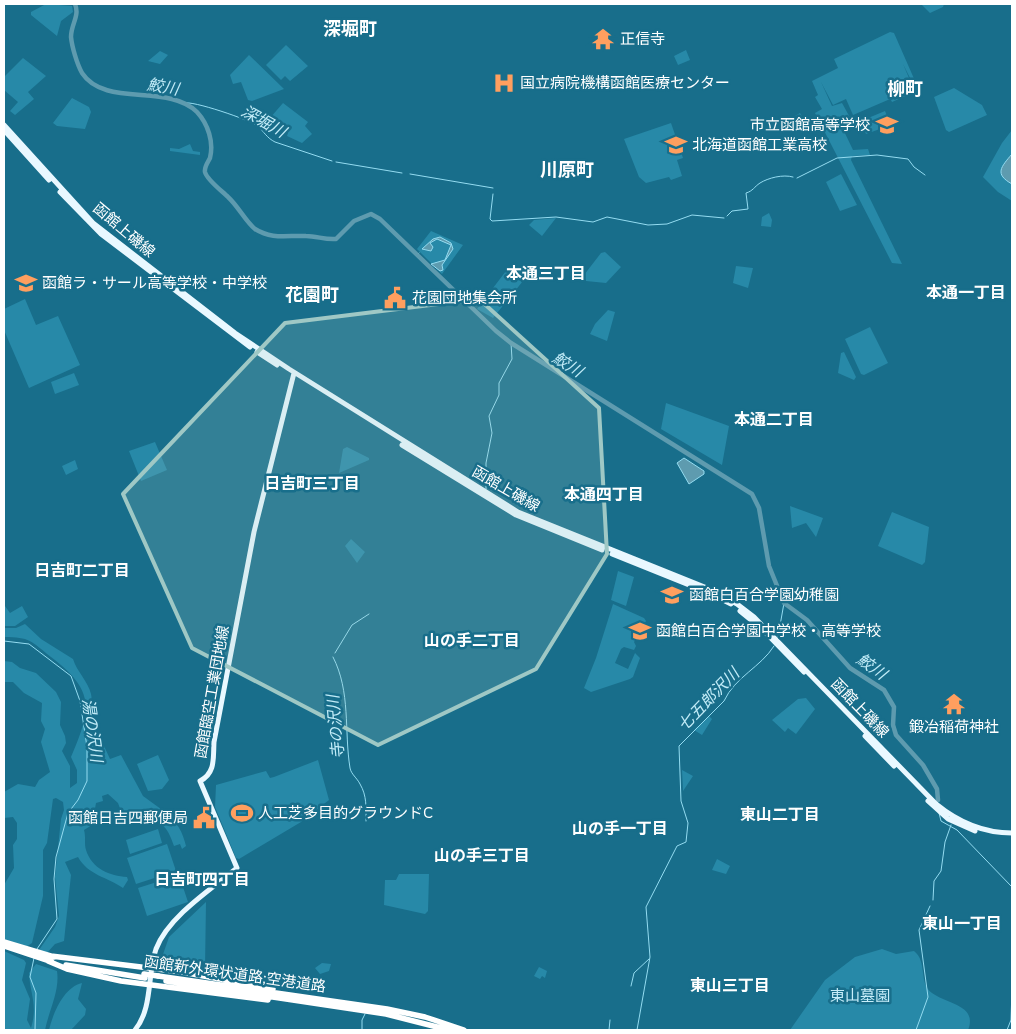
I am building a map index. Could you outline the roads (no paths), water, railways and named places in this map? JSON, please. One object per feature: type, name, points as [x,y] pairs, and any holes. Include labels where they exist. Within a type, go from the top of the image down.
[{"type":"highway","points":[[4,942],[49,958]]},
{"type":"highway","points":[[4,946],[59,961],[88,974],[150,986],[329,1006]]},
{"type":"highway","points":[[59,961],[152,969],[254,985],[346,1003]]},
{"type":"highway","name":"函館新外環状道路;空港道路","points":[[59,961],[404,1018],[449,1030]]},
{"type":"highway","name":"函館新外環状道路;空港道路","points":[[158,978],[346,1003],[405,1013],[464,1030]]},
{"type":"main road","name":"函館上磯線","points":[[4,125],[99,228],[235,333],[294,374]]},
{"type":"main road","name":"函館上磯線","points":[[4,130],[101,234],[234,337],[516,515],[710,593],[736,607],[763,631],[939,809],[976,828],[1012,835]]},
{"type":"main road","name":"函館臨空工業団地線","points":[[135,1030],[143,1017],[156,951],[164,933],[192,905],[237,868],[200,781],[207,777],[212,768],[214,742],[254,532],[294,374]]},
{"type":"waterway","name":"寺の沢川","points":[[75,4],[76,16],[71,37],[72,46],[82,73],[92,84],[106,90],[170,99],[185,103],[197,112],[207,128],[211,140],[211,152],[206,165],[206,175],[232,201],[255,229],[274,236],[310,236],[336,239],[354,221],[371,214],[380,219],[496,331],[511,343],[752,494],[759,508],[769,566],[784,603],[807,620],[850,668],[884,690],[894,707],[893,725],[896,735],[923,765],[937,789],[938,800]]},
{"type":"waterway","name":"深堀川","points":[[184,103],[209,107],[244,119],[258,126],[275,142],[332,161]]},
{"type":"waterway","points":[[797,178],[837,158],[877,155],[908,159],[914,167],[925,175]]},
{"type":"waterway","name":"深堀川","points":[[336,162],[402,173]]},
{"type":"waterway","points":[[410,174],[493,188]]},
{"type":"waterway","points":[[727,216],[732,211],[748,209],[746,193],[760,183],[776,177],[793,177]]},
{"type":"waterway","points":[[493,194],[490,219],[492,221],[556,217],[593,222],[607,217],[648,225],[667,224],[692,215],[724,218]]},
{"type":"waterway","name":"寺の沢川","points":[[486,489],[486,463],[492,433],[489,416],[499,395],[499,383],[512,359],[511,343]]},
{"type":"waterway","name":"七五郎沢川","points":[[778,637],[784,603]]},
{"type":"waterway","name":"寺の沢川","points":[[335,653],[352,625],[369,614]]},
{"type":"waterway","name":"湯の沢川","points":[[4,641],[29,644],[71,676],[80,701],[87,747],[87,781],[78,800],[68,813],[56,857],[54,879],[57,919],[37,949]]},
{"type":"waterway","name":"七五郎沢川","points":[[637,1030],[650,957],[646,907],[677,846],[686,842],[688,823],[681,801],[679,746],[724,701],[735,685],[774,646]]},
{"type":"waterway","name":"寺の沢川","points":[[333,657],[339,670],[345,698],[350,768],[364,793],[366,821]]},
{"type":"waterway","name":"鮫川","points":[[939,813],[941,821],[957,830],[1012,887]]},
{"type":"waterway","points":[[933,900],[934,881],[941,871],[945,842],[951,825]]},
{"type":"waterway","points":[[916,1030],[928,997],[919,930],[930,906]]},
{"type":"waterway","name":"湯の沢川","points":[[34,958],[30,977],[36,993],[35,1030]]},
{"type":"waterway","points":[[631,986],[634,973],[649,959]]},
{"type":"waterway","points":[[1007,1030],[1011,1020],[1012,990]]},
{"type":"waterway","name":"寺の沢川","points":[[362,1030],[362,1020],[365,1014]]},
{"type":"waterway","points":[[609,1030],[610,1020]]},
{"type":"place","name":"正信寺","points":[[603,39]]},
{"type":"place","name":"国立病院機構函館医療センター","points":[[504,83]]},
{"type":"place","name":"市立函館高等学校","points":[[887,125]]},
{"type":"place","name":"北海道函館工業高校","points":[[676,145]]},
{"type":"place","name":"函館ラ・サール高等学校・中学校","points":[[26,283]]},
{"type":"place","name":"花園団地集会所","points":[[395,298]]},
{"type":"place","name":"函館白百合学園幼稚園","points":[[672,595]]},
{"type":"place","name":"函館白百合学園中学校・高等学校","points":[[640,631]]},
{"type":"place","name":"鍛冶稲荷神社","points":[[954,704]]},
{"type":"place","name":"人工芝多目的グラウンドC","points":[[242,813]]},
{"type":"place","name":"函館日吉四郵便局","points":[[204,818]]},
{"type":"district","name":"深堀町","points":[[350,29]]},
{"type":"district","name":"柳町","points":[[905,89]]},
{"type":"district","name":"川原町","points":[[567,170]]},
{"type":"district","name":"本通三丁目","points":[[546,273]]},
{"type":"district","name":"本通一丁目","points":[[966,292]]},
{"type":"district","name":"花園町","points":[[312,295]]},
{"type":"district","name":"本通二丁目","points":[[774,419]]},
{"type":"district","name":"日吉町三丁目","points":[[312,483]]},
{"type":"district","name":"本通四丁目","points":[[604,494]]},
{"type":"district","name":"日吉町二丁目","points":[[82,570]]},
{"type":"district","name":"山の手二丁目","points":[[472,640]]},
{"type":"district","name":"東山二丁目","points":[[780,814]]},
{"type":"district","name":"山の手一丁目","points":[[620,828]]},
{"type":"district","name":"山の手三丁目","points":[[482,855]]},
{"type":"district","name":"日吉町四丁目","points":[[202,879]]},
{"type":"district","name":"東山一丁目","points":[[962,923]]},
{"type":"district","name":"東山三丁目","points":[[730,985]]},
{"type":"park label","name":"東山墓園","points":[[860,996]]}]
